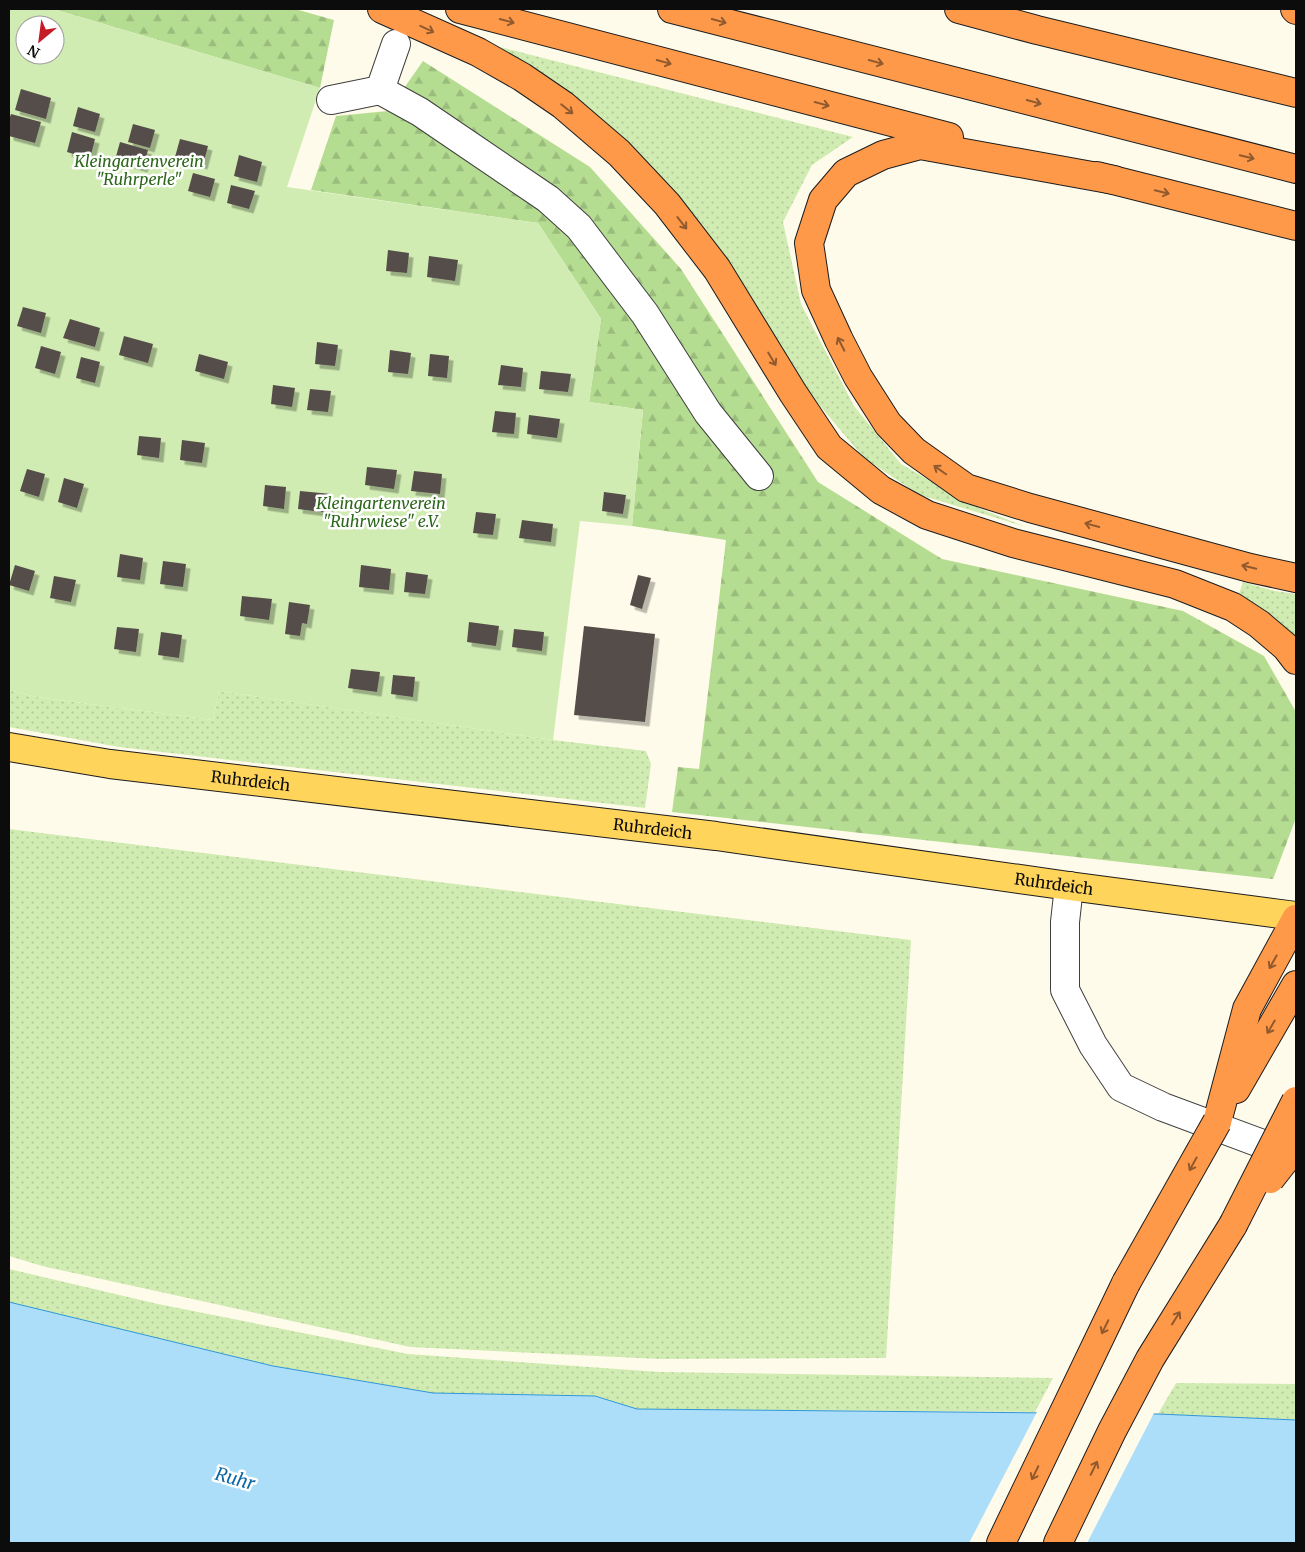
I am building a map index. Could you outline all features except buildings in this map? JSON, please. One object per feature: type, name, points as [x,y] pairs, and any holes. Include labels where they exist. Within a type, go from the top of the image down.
[{"type":"highway","points":[[382,9],[478,52],[522,77],[563,105],[619,153],[667,204],[717,268],[793,393],[829,447],[881,490],[927,515],[1013,543],[1175,584],[1233,607],[1259,624],[1286,647],[1296,660]]},
{"type":"highway","points":[[460,9],[1296,226]]},
{"type":"highway","points":[[672,9],[1296,169]]},
{"type":"highway","points":[[959,9],[1037,30],[1296,93]]},
{"type":"highway","points":[[1037,30],[1296,79]]},
{"type":"highway","points":[[1114,180],[920,145],[883,155],[846,173],[823,200],[808,243],[816,290],[858,377],[888,424],[914,451],[966,488],[1030,508],[1221,560],[1296,578]]},
{"type":"highway","points":[[1217,1122],[1248,1009],[1296,918]]},
{"type":"highway","points":[[1001,1543],[1126,1283],[1296,984]]},
{"type":"highway","points":[[1058,1543],[1112,1431],[1150,1359],[1233,1226],[1296,1101]]},
{"type":"highway","points":[[1233,1226],[1296,1146]]},
{"type":"main road","name":"Ruhrdeich","points":[[9,747],[110,764],[716,836],[1296,918]]},
{"type":"lane","points":[[380,90],[396,44]]},
{"type":"lane","points":[[331,100],[380,90],[420,112],[548,199],[579,227],[646,314],[708,413],[759,476]]},
{"type":"lane","points":[[1069,886],[1065,922],[1065,990],[1093,1045],[1121,1087],[1163,1107],[1296,1156]]},
{"type":"green space","name":"Kleingartenverein \"Ruhrwiese\" e.V.","points":[[9,9],[53,9],[320,88],[287,187],[538,223],[601,319],[589,402],[643,410],[632,526],[580,521],[553,740],[219,691],[213,720],[36,697],[9,690]]},
{"type":"green space","points":[[53,9],[295,9],[334,20],[320,88]]},
{"type":"green space","points":[[500,47],[853,137],[812,165],[783,222],[801,304],[854,406],[901,464],[976,507],[1026,527],[920,495],[864,458],[799,381],[706,234],[615,131]]},
{"type":"green space","points":[[423,61],[590,167],[681,269],[818,482],[942,559],[1183,611],[1264,656],[1296,712],[1296,818],[1273,879],[672,812],[678,767],[699,769],[726,540],[632,526],[643,410],[589,402],[601,319],[538,223],[311,190],[336,116],[388,111]]},
{"type":"green space","points":[[1243,582],[1275,591],[1296,594],[1296,638],[1268,612],[1239,594]]},
{"type":"green space","points":[[9,690],[36,697],[213,720],[219,691],[553,740],[646,751],[651,764],[645,808],[119,747],[9,727]]},
{"type":"green space","points":[[9,829],[911,940],[886,1358],[660,1359],[410,1347],[42,1266],[9,1256]]},
{"type":"green space","points":[[9,1269],[158,1304],[408,1354],[660,1372],[1053,1378],[1035,1412],[637,1409],[595,1396],[433,1393],[273,1366],[9,1302]]},
{"type":"green space","points":[[1176,1383],[1296,1384],[1296,1420],[1158,1414]]},
{"type":"water","name":"Ruhr","points":[[9,1302],[273,1366],[433,1393],[595,1396],[637,1409],[1158,1414],[1296,1420],[1296,1543],[9,1543]]},
{"type":"pier","points":[[1038,1410],[1155,1411],[1087,1543],[969,1543]]},
{"type":"park label","name":"Kleingartenverein \"Ruhrperle\"","points":[[139,170]]}]
